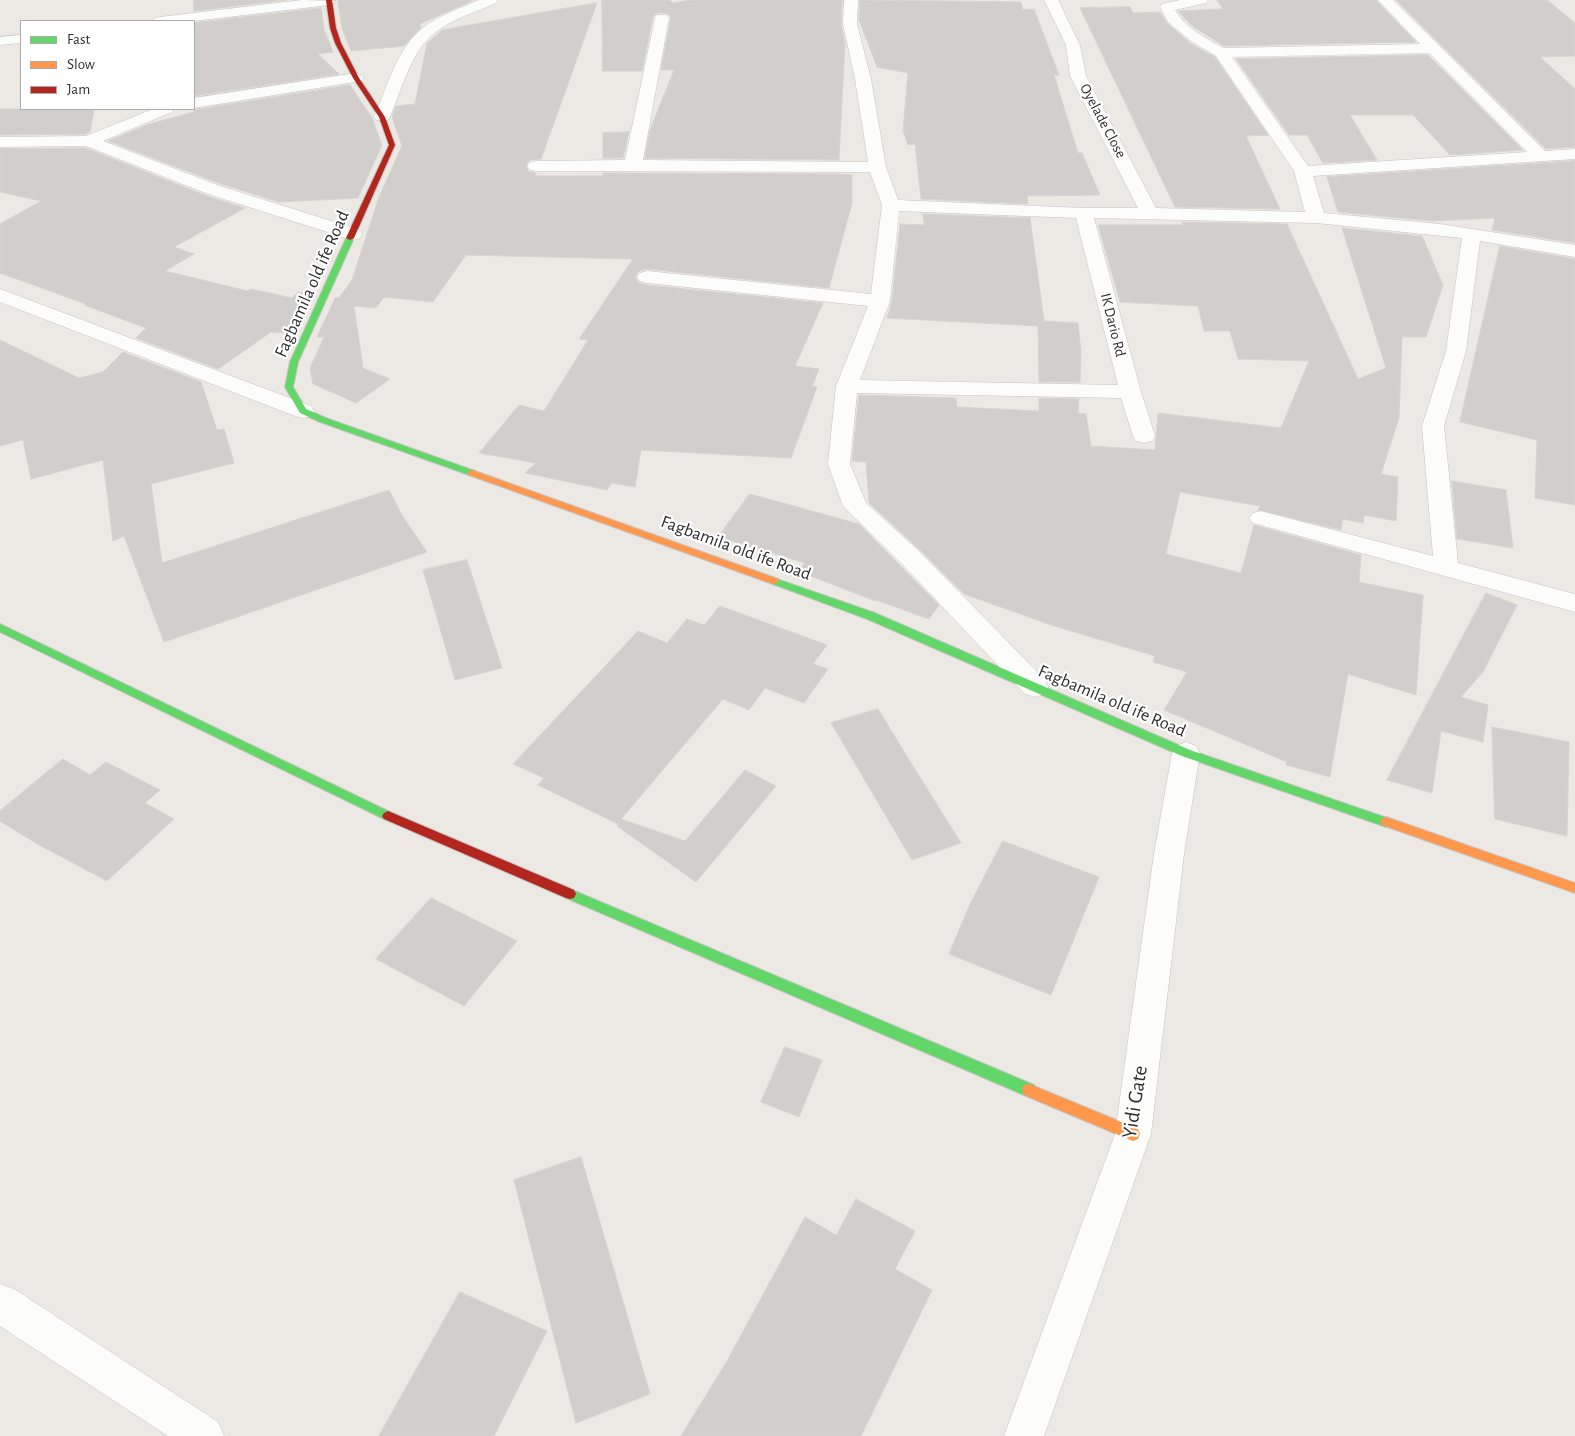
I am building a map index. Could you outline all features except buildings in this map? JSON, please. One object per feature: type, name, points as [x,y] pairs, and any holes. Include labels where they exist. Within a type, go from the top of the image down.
[{"type":"street","points":[[168,20],[329,0]]},
{"type":"street","name":"Fagbamila old ife Road","points":[[329,0],[333,28],[338,43],[356,78],[382,117],[392,145],[294,362],[289,387],[303,411],[323,420],[871,616],[1186,753],[1575,888]]},
{"type":"street","points":[[382,117],[414,46],[423,35],[435,26],[491,0]]},
{"type":"street","points":[[851,0],[850,24],[863,79],[877,167],[891,205],[880,301],[847,386],[839,464],[855,506],[912,559],[1035,687]]},
{"type":"street","name":"Oyelade Close","points":[[1051,0],[1073,44],[1078,76],[1084,83],[1150,213]]},
{"type":"street","points":[[1201,0],[1167,7],[1173,19],[1197,39],[1221,53],[1303,171],[1316,218]]},
{"type":"street","points":[[1385,0],[1541,156]]},
{"type":"street","points":[[633,165],[662,18]]},
{"type":"street","points":[[0,41],[20,38]]},
{"type":"street","points":[[1221,53],[1434,48]]},
{"type":"street","points":[[195,103],[356,78]]},
{"type":"street","points":[[0,142],[88,141],[164,110]]},
{"type":"street","points":[[88,141],[214,190],[353,234]]},
{"type":"street","points":[[1303,171],[1575,154]]},
{"type":"street","points":[[536,166],[877,167]]},
{"type":"street","points":[[891,205],[1084,213],[1316,218],[1472,234],[1575,251]]},
{"type":"street","name":"IK Dario Rd","points":[[1084,213],[1130,392],[1144,436]]},
{"type":"street","points":[[1446,567],[1433,426],[1456,351],[1472,234]]},
{"type":"street","points":[[647,277],[880,301]]},
{"type":"street","points":[[0,295],[303,411]]},
{"type":"street","points":[[847,386],[1130,392]]},
{"type":"street","points":[[1261,518],[1575,603]]},
{"type":"street","points":[[0,628],[395,819],[1133,1134]]},
{"type":"street","name":"Yidi Gate","points":[[1024,1436],[1133,1134],[1169,854],[1186,753]]},
{"type":"street","points":[[0,1303],[204,1436]]},
{"type":"traffic: fast","points":[[350,238],[294,362],[289,387],[303,411],[323,420],[472,473]]},
{"type":"traffic: fast","points":[[774,581],[871,616],[1186,753],[1386,822]]},
{"type":"traffic: fast","points":[[0,628],[388,816]]},
{"type":"traffic: fast","points":[[570,894],[1029,1090]]},
{"type":"traffic: slow","points":[[472,473],[774,581]]},
{"type":"traffic: slow","points":[[1386,822],[1575,888]]},
{"type":"traffic: slow","points":[[1029,1090],[1133,1134]]},
{"type":"traffic: jam","points":[[329,0],[333,28],[338,43],[356,78],[382,117],[392,145],[350,238]]},
{"type":"traffic: jam","points":[[388,816],[570,894]]}]
